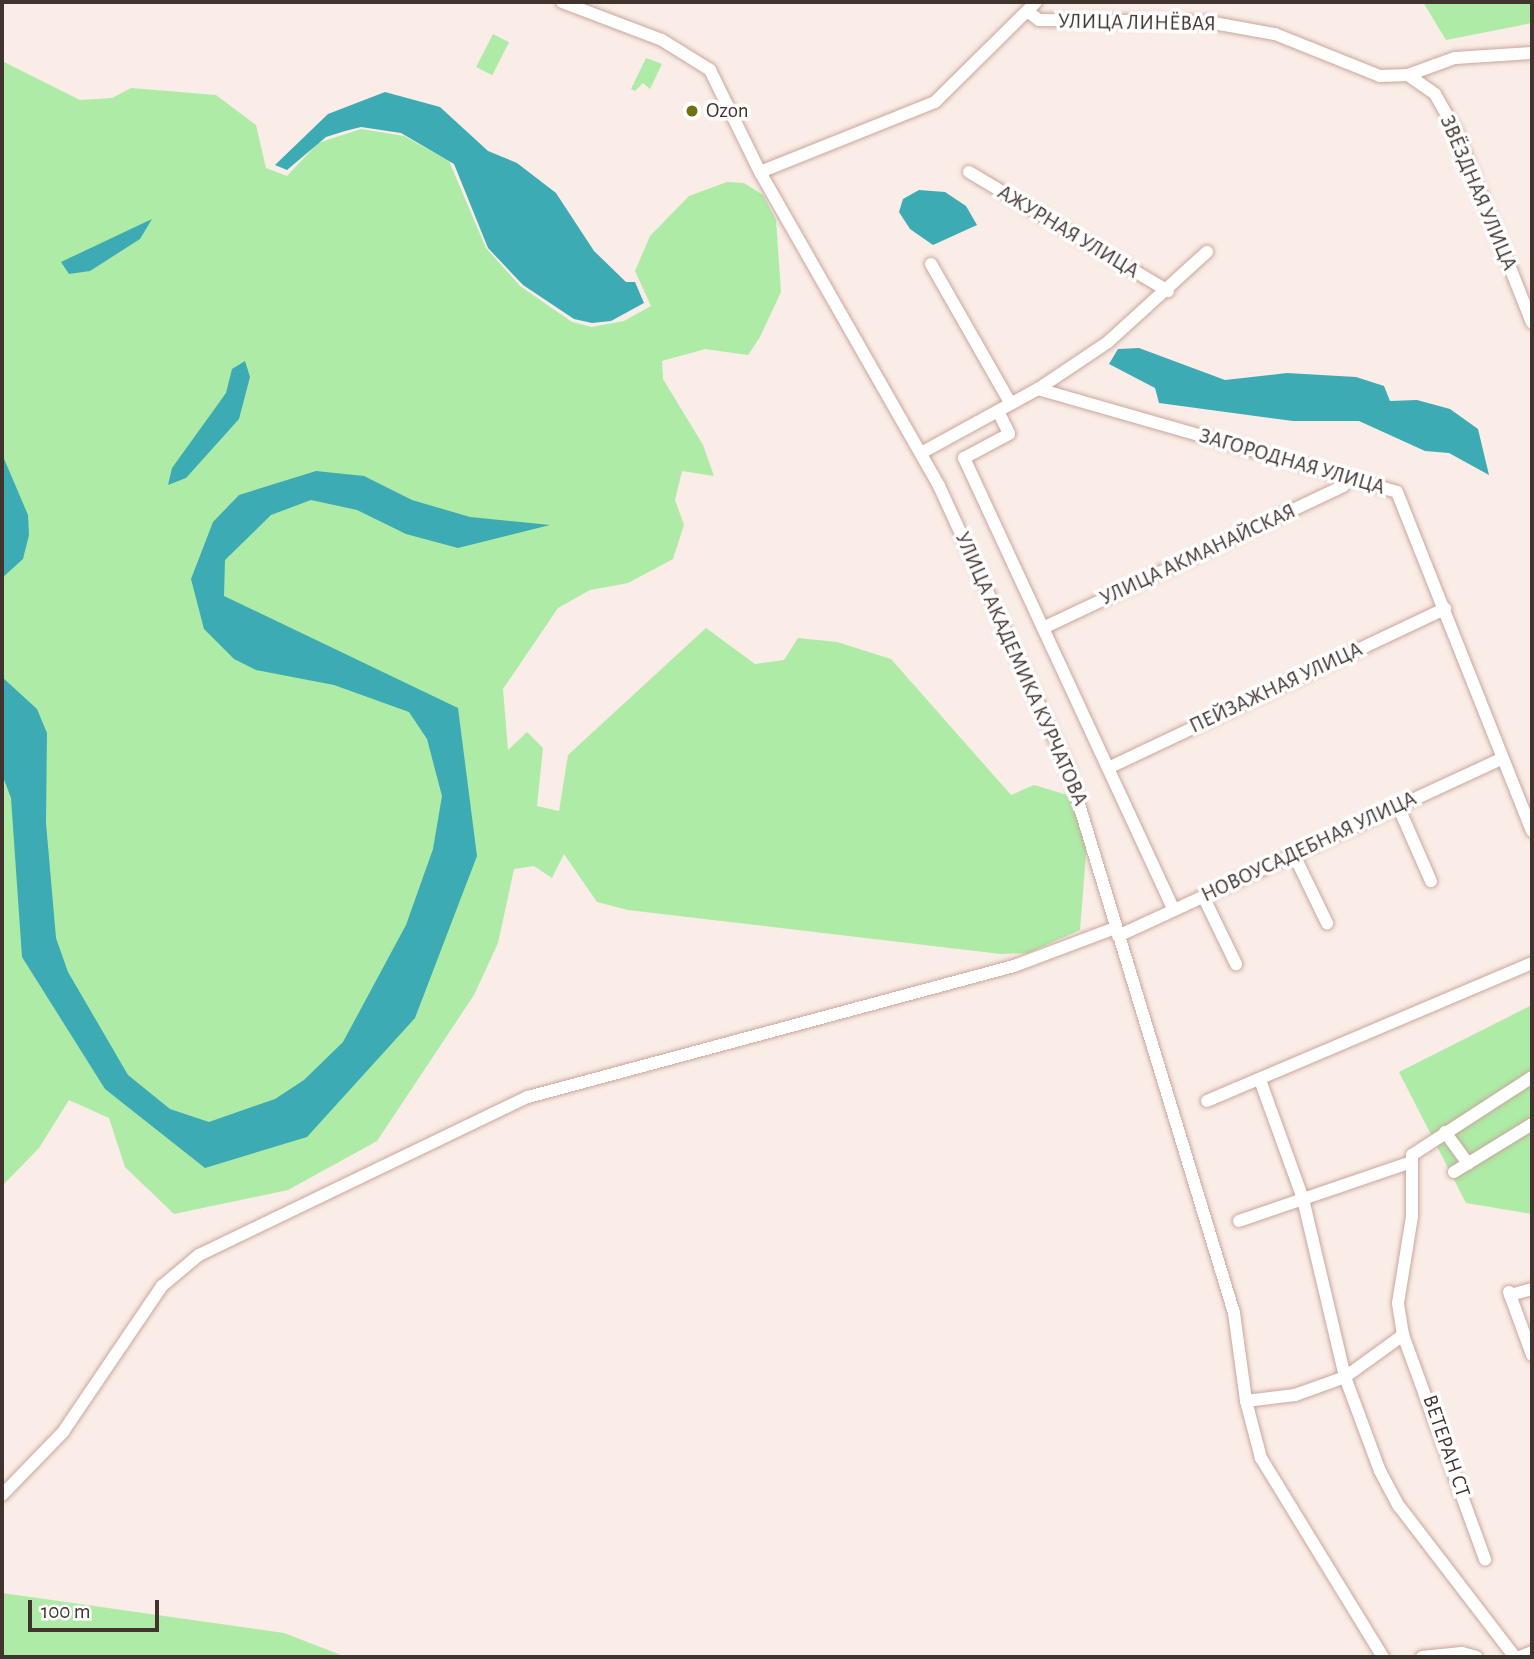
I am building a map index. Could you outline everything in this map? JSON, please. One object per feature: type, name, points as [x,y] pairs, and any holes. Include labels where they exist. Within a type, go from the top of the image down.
[{"type":"street","name":"УЛИЦА АКАДЕМИКА КУРЧАТОВА","points":[[562,2],[696,59],[725,92],[760,172],[920,453],[1068,765],[1116,932],[1234,1313],[1246,1401],[1261,1458],[1282,1499],[1383,1657]]},
{"type":"street","points":[[760,172],[935,102],[1031,6]]},
{"type":"street","name":"УЛИЦА ЛИНЁВАЯ","points":[[1031,6],[1039,20],[1086,24],[1208,22],[1301,42],[1360,70],[1408,75],[1455,58],[1532,52]]},
{"type":"street","name":"ЗВЁЗДНАЯ УЛИЦА","points":[[1408,75],[1435,94],[1456,131],[1532,323]]},
{"type":"street","name":"АЖУРНАЯ УЛИЦА","points":[[969,172],[1168,291]]},
{"type":"street","points":[[920,453],[1038,389],[1108,342],[1168,291],[1207,252]]},
{"type":"street","points":[[931,264],[1011,404]]},
{"type":"street","name":"ЗАГОРОДНАЯ УЛИЦА","points":[[1038,389],[1388,487],[1404,500],[1501,759],[1532,831]]},
{"type":"street","points":[[998,411],[1009,433],[964,458],[1174,910]]},
{"type":"street","name":"УЛИЦА АКМАНАЙСКАЯ","points":[[1043,628],[1343,486],[1348,477]]},
{"type":"street","name":"ПЕЙЗАЖНАЯ УЛИЦА","points":[[1108,768],[1445,608]]},
{"type":"street","name":"НОВОУСАДЕБНАЯ УЛИЦА","points":[[2,1495],[63,1432],[162,1286],[199,1255],[528,1097],[1014,966],[1116,932],[1174,910],[1501,759]]},
{"type":"street","points":[[1398,806],[1431,881]]},
{"type":"street","points":[[1294,855],[1327,923]]},
{"type":"street","points":[[1203,896],[1236,964]]},
{"type":"street","points":[[1207,1101],[1532,963]]},
{"type":"street","points":[[1239,1220],[1411,1162],[1418,1148],[1532,1077]]},
{"type":"street","points":[[1260,1080],[1303,1199],[1345,1377],[1390,1492],[1518,1657],[1532,1652]]},
{"type":"street","points":[[1454,1172],[1532,1124]]},
{"type":"street","points":[[1445,1132],[1468,1164]]},
{"type":"street","name":"ВЕТЕРАН СТ","points":[[1411,1162],[1412,1217],[1398,1303],[1403,1335],[1485,1559]]},
{"type":"street","points":[[1532,1289],[1510,1293],[1532,1355]]},
{"type":"street","points":[[1246,1401],[1295,1395],[1345,1377],[1403,1335]]},
{"type":"street","points":[[1422,1657],[1462,1653],[1476,1657]]},
{"type":"green space","points":[[1423,2],[1532,2],[1532,23],[1446,40]]},
{"type":"green space","points":[[493,34],[509,42],[492,75],[476,67]]},
{"type":"green space","points":[[646,58],[662,64],[650,89],[643,83],[635,91],[631,89]]},
{"type":"green space","points":[[2,61],[80,100],[112,98],[131,88],[216,95],[256,125],[266,168],[287,176],[318,143],[361,129],[404,136],[449,161],[486,248],[520,286],[572,322],[592,327],[624,321],[651,306],[635,271],[650,236],[689,196],[727,182],[744,183],[763,195],[776,220],[781,292],[760,337],[748,355],[705,349],[662,361],[663,379],[703,445],[714,476],[682,471],[675,500],[684,525],[673,559],[628,583],[590,590],[558,608],[503,689],[508,750],[527,732],[543,748],[537,806],[559,811],[568,755],[706,628],[755,664],[784,660],[798,638],[837,642],[891,659],[1011,795],[1034,785],[1074,797],[1087,841],[1080,930],[1028,953],[1001,954],[628,910],[597,902],[564,854],[552,878],[534,866],[514,869],[498,943],[474,995],[377,1141],[288,1190],[174,1214],[125,1167],[109,1118],[69,1100],[39,1148],[2,1186]]},
{"type":"green space","points":[[1532,1005],[1532,1214],[1466,1203],[1399,1072]]},
{"type":"green space","points":[[2,1593],[284,1633],[346,1657],[2,1657]]},
{"type":"water","points":[[385,92],[440,107],[488,151],[517,163],[556,193],[594,251],[626,282],[635,282],[644,303],[611,321],[592,323],[574,319],[523,285],[488,248],[454,164],[401,133],[361,127],[345,131],[326,137],[287,170],[275,165],[328,114]]},
{"type":"water","points":[[919,190],[945,192],[966,206],[977,225],[933,245],[910,229],[899,212],[903,199]]},
{"type":"water","points":[[152,219],[140,239],[90,271],[69,274],[61,262]]},
{"type":"water","points":[[1139,348],[1225,380],[1287,373],[1356,377],[1384,386],[1390,401],[1417,400],[1450,409],[1478,429],[1489,475],[1449,453],[1425,451],[1359,421],[1293,421],[1159,403],[1155,388],[1109,364],[1118,349]]},
{"type":"water","points":[[245,361],[250,377],[239,419],[186,478],[168,485],[172,468],[226,393],[232,369]]},
{"type":"water","points":[[2,454],[28,515],[29,535],[23,559],[2,578]]},
{"type":"water","points":[[316,471],[364,476],[412,500],[470,517],[550,525],[458,548],[406,534],[357,510],[311,500],[271,515],[225,560],[224,596],[458,708],[477,856],[415,1018],[307,1137],[205,1168],[105,1089],[22,957],[11,798],[2,774],[2,677],[37,709],[47,733],[46,823],[56,938],[68,972],[128,1075],[170,1109],[209,1122],[275,1099],[304,1080],[343,1042],[406,925],[433,849],[442,796],[427,739],[409,712],[334,685],[256,670],[234,659],[204,629],[191,579],[213,522],[239,495]]},
{"type":"place","name":"Ozon","points":[[692,111]]}]
